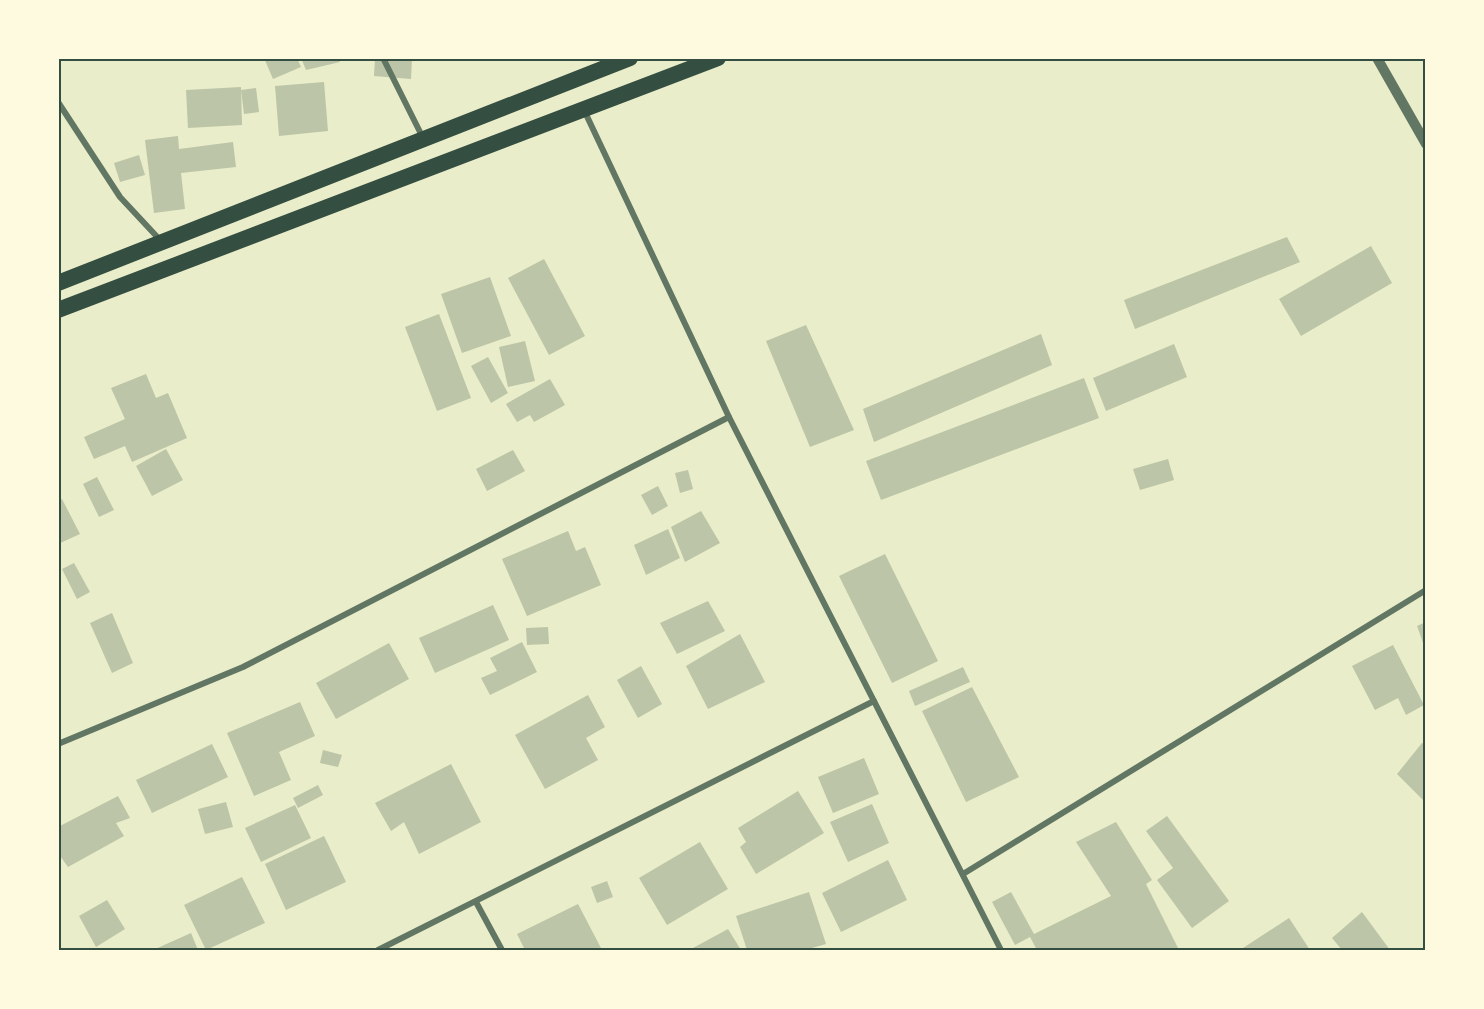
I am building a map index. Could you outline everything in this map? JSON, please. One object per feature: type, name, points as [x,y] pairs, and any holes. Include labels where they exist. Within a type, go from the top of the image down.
[{"type":"highway","points":[[58,283],[630,58]]},
{"type":"highway","points":[[58,310],[718,58]]},
{"type":"street","points":[[383,58],[423,138]]},
{"type":"street","points":[[1377,58],[1425,144]]},
{"type":"street","points":[[58,102],[120,197],[162,242]]},
{"type":"street","points":[[584,110],[729,417],[1001,951]]},
{"type":"street","points":[[58,744],[243,668],[729,417]]},
{"type":"street","points":[[963,874],[1425,590]]},
{"type":"street","points":[[378,951],[874,701]]},
{"type":"street","points":[[476,902],[502,951]]},
{"type":"building","points":[[264,58],[297,58],[301,67],[273,79]]},
{"type":"building","points":[[301,58],[338,58],[340,62],[306,70]]},
{"type":"building","points":[[375,58],[412,58],[411,79],[374,76]]},
{"type":"building","points":[[324,82],[328,131],[279,136],[275,86]]},
{"type":"building","points":[[241,87],[242,125],[188,128],[186,90]]},
{"type":"building","points":[[256,88],[259,112],[244,114],[241,90]]},
{"type":"building","points":[[178,136],[179,149],[233,142],[236,167],[181,173],[185,209],[154,213],[145,140]]},
{"type":"building","points":[[139,155],[145,175],[120,182],[114,163]]},
{"type":"building","points":[[1287,237],[1300,262],[1135,329],[1124,300]]},
{"type":"building","points":[[1371,246],[1392,283],[1301,336],[1279,299]]},
{"type":"building","points":[[544,259],[585,336],[549,355],[508,278]]},
{"type":"building","points":[[490,277],[511,336],[462,353],[441,294]]},
{"type":"building","points":[[439,314],[471,398],[437,411],[405,327]]},
{"type":"building","points":[[806,325],[854,430],[810,447],[766,341]]},
{"type":"building","points":[[1041,334],[1052,365],[874,442],[863,409]]},
{"type":"building","points":[[525,341],[535,381],[508,387],[499,347]]},
{"type":"building","points":[[1174,344],[1187,377],[1106,411],[1093,378]]},
{"type":"building","points":[[488,357],[508,393],[491,403],[471,366]]},
{"type":"building","points":[[146,374],[156,398],[168,393],[187,438],[132,462],[125,446],[94,459],[84,437],[125,419],[111,388]]},
{"type":"building","points":[[1084,378],[1099,418],[881,500],[866,461]]},
{"type":"building","points":[[550,379],[565,405],[534,422],[530,415],[517,422],[506,404]]},
{"type":"building","points":[[166,449],[183,480],[152,496],[136,466]]},
{"type":"building","points":[[513,450],[525,471],[487,491],[476,469]]},
{"type":"building","points":[[1168,459],[1174,480],[1140,490],[1133,469]]},
{"type":"building","points":[[688,470],[693,489],[680,493],[675,473]]},
{"type":"building","points":[[97,477],[114,510],[99,517],[83,484]]},
{"type":"building","points":[[658,486],[668,506],[652,515],[641,495]]},
{"type":"building","points":[[62,499],[80,534],[58,544],[58,501]]},
{"type":"building","points":[[701,511],[720,543],[685,562],[671,527]]},
{"type":"building","points":[[668,529],[680,558],[646,575],[634,545]]},
{"type":"building","points":[[568,531],[576,551],[585,547],[601,585],[527,616],[502,559]]},
{"type":"building","points":[[885,554],[938,661],[892,683],[839,576]]},
{"type":"building","points":[[74,563],[90,592],[77,599],[62,569]]},
{"type":"building","points":[[708,601],[725,631],[677,654],[660,623]]},
{"type":"building","points":[[493,605],[509,640],[435,673],[419,638]]},
{"type":"building","points":[[112,613],[133,663],[112,673],[90,623]]},
{"type":"building","points":[[1426,622],[1426,651],[1417,626]]},
{"type":"building","points":[[548,627],[549,644],[527,645],[526,628]]},
{"type":"building","points":[[740,634],[765,682],[708,709],[686,666]]},
{"type":"building","points":[[522,642],[537,672],[490,695],[481,678],[497,671],[490,658]]},
{"type":"building","points":[[389,643],[409,679],[336,719],[316,683]]},
{"type":"building","points":[[1393,645],[1424,705],[1406,715],[1398,698],[1375,710],[1352,666]]},
{"type":"building","points":[[641,666],[662,704],[638,718],[617,680]]},
{"type":"building","points":[[963,667],[970,682],[915,706],[909,691]]},
{"type":"building","points":[[972,687],[1019,777],[966,802],[922,711]]},
{"type":"building","points":[[588,695],[605,727],[586,738],[598,760],[545,789],[515,735]]},
{"type":"building","points":[[300,702],[315,736],[279,752],[291,780],[254,796],[227,733]]},
{"type":"building","points":[[1422,743],[1426,744],[1426,803],[1397,774]]},
{"type":"building","points":[[212,744],[228,777],[152,813],[136,780]]},
{"type":"building","points":[[323,750],[342,755],[338,767],[320,763]]},
{"type":"building","points":[[864,758],[879,794],[833,813],[818,777]]},
{"type":"building","points":[[451,764],[481,822],[419,854],[404,822],[391,831],[375,803]]},
{"type":"building","points":[[318,785],[323,795],[298,808],[293,798]]},
{"type":"building","points":[[798,791],[824,833],[756,874],[740,847],[746,842],[738,828]]},
{"type":"building","points":[[118,796],[130,818],[116,823],[124,836],[68,867],[58,853],[58,827]]},
{"type":"building","points":[[226,802],[233,827],[205,834],[198,809]]},
{"type":"building","points":[[872,804],[889,843],[848,862],[830,822]]},
{"type":"building","points":[[295,805],[311,838],[261,862],[245,828]]},
{"type":"building","points":[[1167,816],[1229,901],[1192,928],[1157,880],[1173,868],[1146,831]]},
{"type":"building","points":[[1116,822],[1152,880],[1146,884],[1179,950],[1037,950],[1030,937],[1015,945],[992,902],[1011,892],[1034,934],[1111,896],[1076,842]]},
{"type":"building","points":[[324,836],[346,882],[286,910],[265,864]]},
{"type":"building","points":[[700,842],[728,889],[667,925],[639,878]]},
{"type":"building","points":[[888,860],[907,900],[841,932],[822,893]]},
{"type":"building","points":[[242,877],[265,923],[206,950],[184,905]]},
{"type":"building","points":[[607,881],[613,897],[597,903],[591,887]]},
{"type":"building","points":[[809,892],[826,944],[805,950],[747,950],[736,916]]},
{"type":"building","points":[[107,900],[125,929],[96,947],[79,916]]},
{"type":"building","points":[[578,904],[602,950],[525,950],[517,934]]},
{"type":"building","points":[[1362,912],[1390,950],[1342,950],[1332,938]]},
{"type":"building","points":[[1289,918],[1310,950],[1240,950]]},
{"type":"building","points":[[728,929],[741,950],[694,950],[693,948]]},
{"type":"building","points":[[191,933],[198,950],[153,950]]}]
